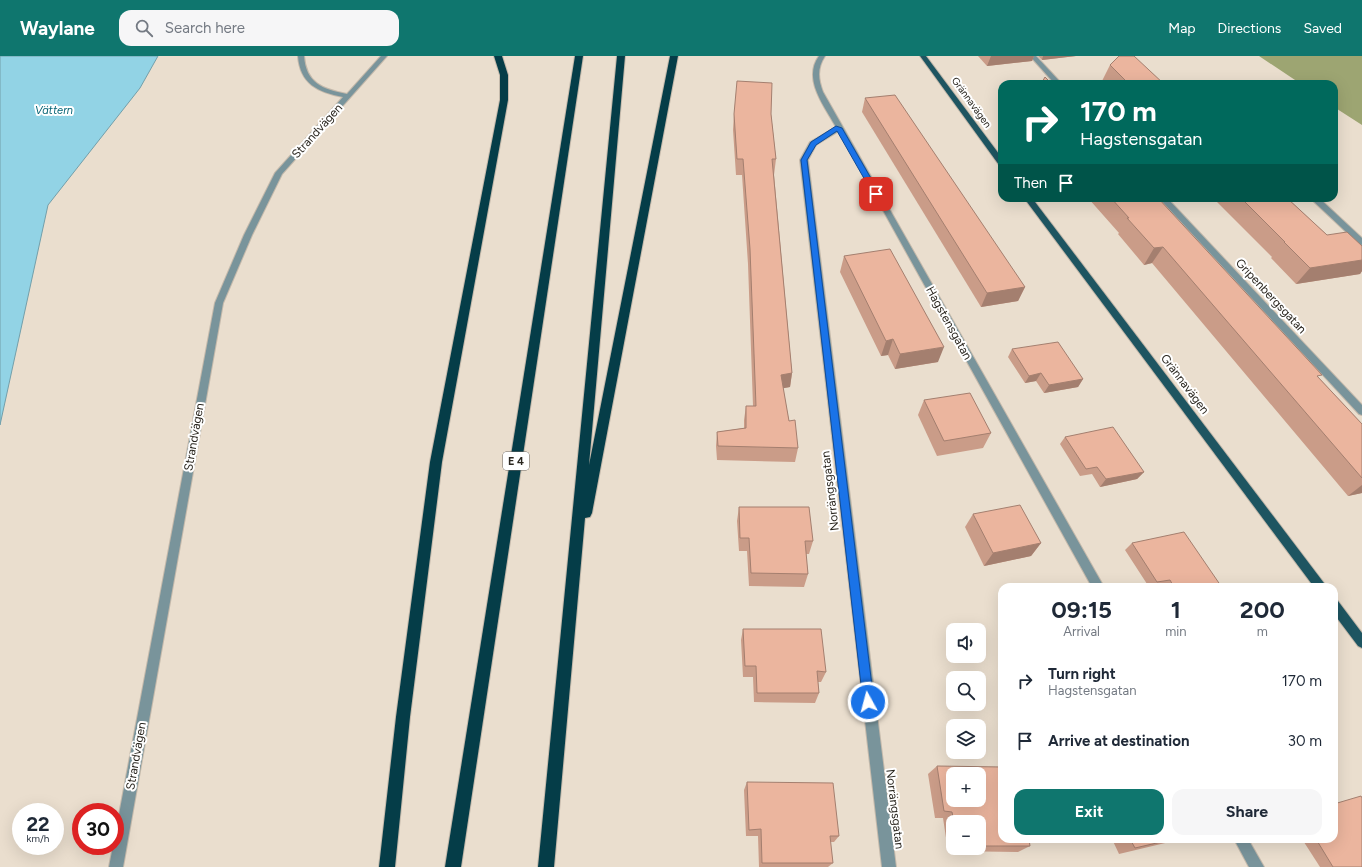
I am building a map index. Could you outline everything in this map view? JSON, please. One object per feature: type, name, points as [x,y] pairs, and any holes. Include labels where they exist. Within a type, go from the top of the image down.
[{"type":"highway","points":[[387,867],[436,462],[504,100],[504,75],[498,56]]},
{"type":"highway","name":"E 4","points":[[453,867],[579,56]]},
{"type":"highway","points":[[546,867],[621,56]]},
{"type":"highway","points":[[573,581],[674,56]]},
{"type":"main road","name":"Grännavägen","points":[[923,56],[998,158]]},
{"type":"main road","name":"Grännavägen","points":[[1031,202],[1317,583]]},
{"type":"main road","points":[[1338,610],[1362,642]]},
{"type":"street","points":[[301,56],[303,72],[309,82],[325,92],[348,96]]},
{"type":"street","name":"Strandvägen","points":[[116,867],[219,303],[248,235],[279,173],[384,56]]},
{"type":"street","name":"Hagstensgatan","points":[[822,56],[818,61],[815,76],[820,92],[1096,583]]},
{"type":"street","points":[[1033,56],[1055,80]]},
{"type":"street","name":"Norrängsgatan","points":[[839,128],[813,144],[804,160],[889,867]]},
{"type":"street","name":"Gripenbergsgatan","points":[[1166,202],[1362,411]]},
{"type":"street","points":[[1318,202],[1362,242]]},
{"type":"street","points":[[1243,843],[1257,867]]},
{"type":"green space","points":[[1259,56],[1362,56],[1362,125],[1338,110],[1338,80],[1295,80]]},
{"type":"water","name":"Vättern","points":[[0,56],[158,56],[140,88],[48,205],[0,425]]},
{"type":"building","points":[[1119,56],[1134,56],[1160,80],[1125,80],[1110,65]]},
{"type":"building","points":[[737,81],[772,83],[771,114],[776,159],[772,159],[792,373],[781,375],[789,421],[795,420],[798,448],[718,446],[717,432],[746,428],[746,406],[756,406],[750,249],[743,159],[737,159],[734,114]]},
{"type":"building","points":[[895,95],[1025,287],[987,293],[865,98]]},
{"type":"building","points":[[1115,202],[1162,202],[1322,375],[1317,376],[1362,424],[1362,478],[1163,247],[1154,248],[1127,218],[1129,218]]},
{"type":"building","points":[[1245,202],[1291,202],[1327,235],[1347,232],[1362,246],[1362,260],[1310,268]]},
{"type":"building","points":[[890,249],[944,347],[900,354],[893,339],[886,341],[844,256]]},
{"type":"building","points":[[1058,342],[1083,379],[1049,385],[1041,373],[1029,376],[1012,349]]},
{"type":"building","points":[[970,393],[991,433],[944,441],[924,400]]},
{"type":"building","points":[[1113,427],[1144,472],[1106,479],[1097,467],[1086,469],[1065,437]]},
{"type":"building","points":[[1020,505],[1041,543],[993,553],[973,514]]},
{"type":"building","points":[[739,507],[809,507],[813,541],[805,541],[808,574],[751,573],[749,538],[740,538]]},
{"type":"building","points":[[1184,532],[1219,583],[1172,583],[1170,580],[1157,582],[1132,543]]},
{"type":"building","points":[[743,629],[821,629],[826,672],[817,671],[819,693],[757,693],[756,666],[745,666]]},
{"type":"building","points":[[937,766],[998,767],[998,843],[1030,843],[1030,846],[986,846],[986,815],[953,815],[952,812],[944,811]]},
{"type":"building","points":[[747,782],[833,783],[839,836],[830,836],[833,863],[762,863],[761,829],[749,830]]},
{"type":"building","points":[[1361,796],[1362,798],[1362,867],[1333,867],[1318,843],[1338,843],[1338,803]]},
{"type":"building","points":[[1132,843],[1157,843],[1135,848]]},
{"type":"route","points":[[868,702],[804,160],[813,144],[839,128],[876,194]]}]
